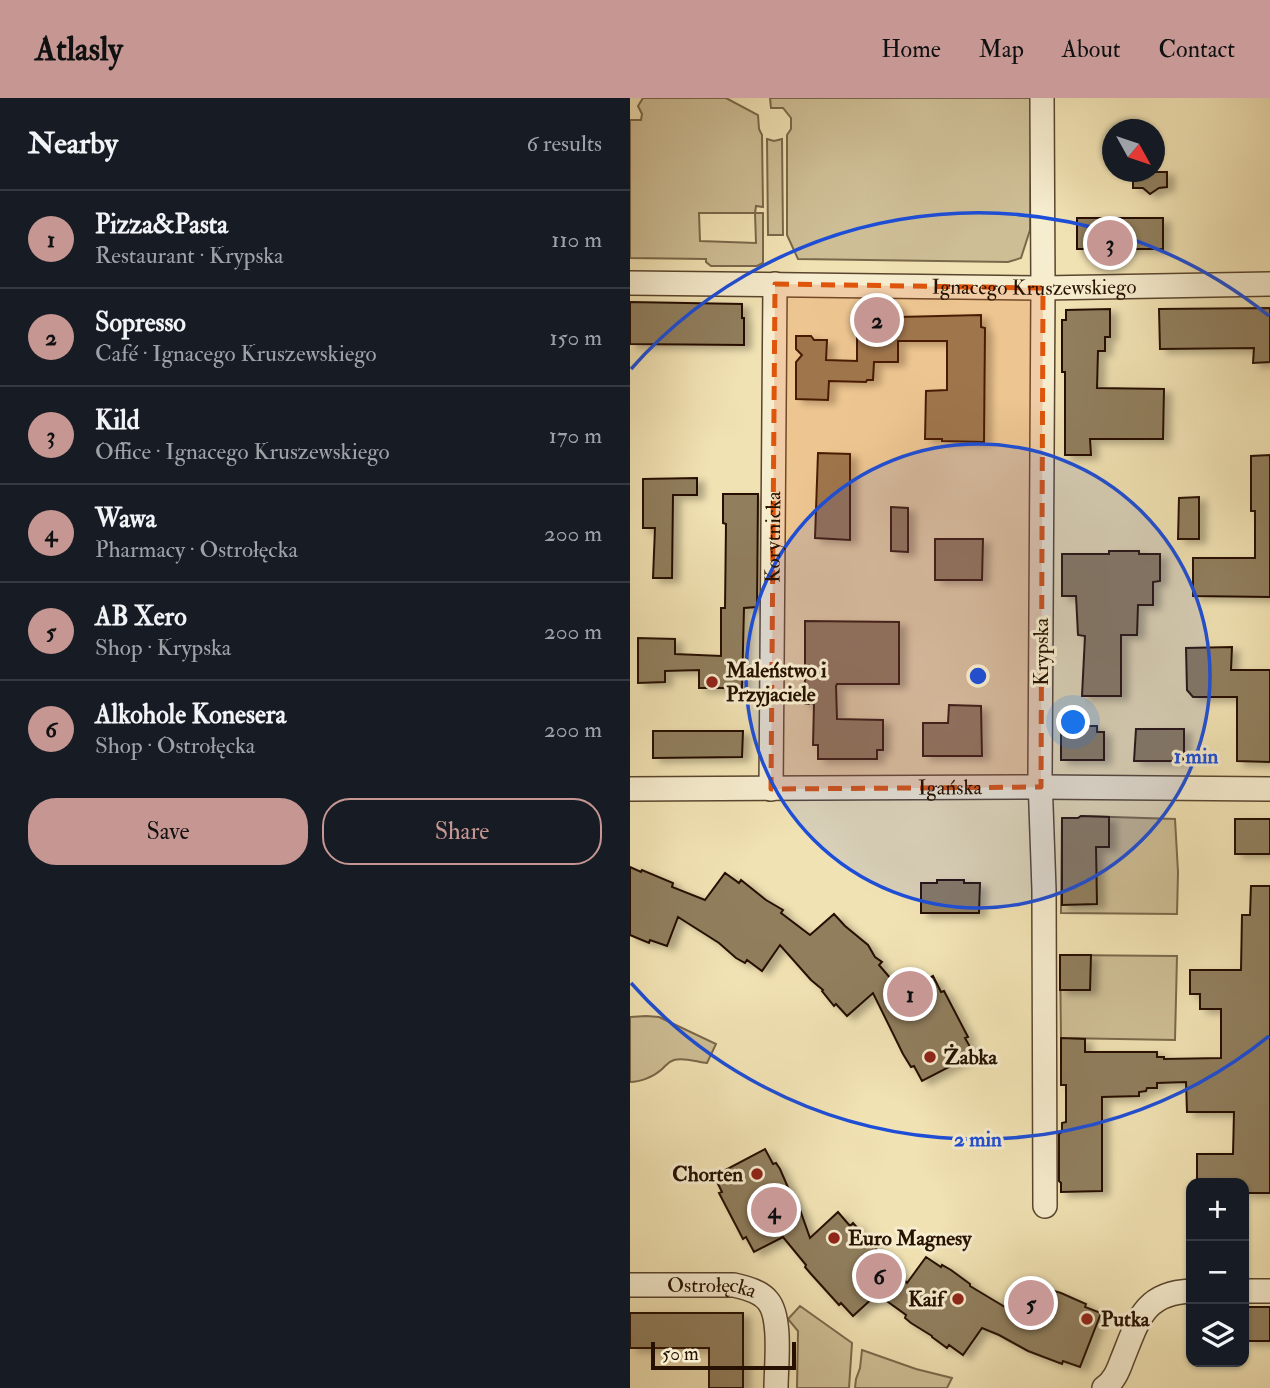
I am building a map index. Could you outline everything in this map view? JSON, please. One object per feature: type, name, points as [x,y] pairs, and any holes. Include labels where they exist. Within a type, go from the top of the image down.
[{"type":"street","name":"Krypska","points":[[1042,98],[1041,787],[1045,1206]]},
{"type":"street","name":"Ignacego Kruszewskiego","points":[[630,283],[1043,288],[1270,285]]},
{"type":"street","name":"Korytnicka","points":[[771,789],[775,284]]},
{"type":"street","name":"Igańska","points":[[630,789],[1270,789]]},
{"type":"street","name":"Ostrołęcka","points":[[630,1285],[734,1285],[750,1289],[768,1301],[777,1322],[776,1388]]},
{"type":"street","points":[[1249,1291],[1270,1291]]},
{"type":"street","points":[[1104,1388],[1117,1374],[1139,1319],[1149,1306],[1157,1298],[1186,1292]]},
{"type":"highlighted area","points":[[775,284],[1043,288],[1041,787],[771,789]]},
{"type":"shaded area","points":[[643,98],[726,98],[758,115],[762,135],[763,207],[756,206],[755,213],[763,213],[763,263],[757,266],[711,266],[706,259],[630,258],[630,120],[641,120],[642,114],[638,106]],"holes":[[[699,213],[755,213],[756,243],[700,241]]]},
{"type":"shaded area","points":[[770,98],[1031,98],[1030,230],[1021,258],[1008,262],[798,259],[787,235],[787,135],[791,129],[791,118],[783,108],[771,108]]},
{"type":"shaded area","points":[[767,139],[782,139],[783,235],[768,235]]},
{"type":"shaded area","points":[[1081,816],[1175,819],[1177,914],[1061,913],[1062,818]]},
{"type":"shaded area","points":[[1060,955],[1177,956],[1175,1040],[1061,1038]]},
{"type":"shaded area","points":[[630,1017],[659,1017],[716,1044],[707,1063],[678,1059],[650,1077],[630,1082]]},
{"type":"shaded area","points":[[800,1306],[852,1343],[849,1388],[797,1388],[798,1331],[788,1319]]},
{"type":"shaded area","points":[[862,1350],[916,1369],[952,1378],[947,1388],[855,1388]]},
{"type":"building","points":[[1167,172],[1167,187],[1159,188],[1150,194],[1143,188],[1133,188],[1133,182],[1165,182]]},
{"type":"building","points":[[1077,218],[1163,218],[1163,249],[1077,249]]},
{"type":"building","points":[[630,302],[742,304],[744,345],[630,344]]},
{"type":"building","points":[[857,306],[899,307],[898,317],[981,315],[981,327],[985,328],[984,442],[925,439],[926,391],[947,390],[947,341],[898,341],[898,362],[874,362],[873,380],[829,381],[828,400],[796,399],[796,362],[802,355],[796,349],[796,336],[827,340],[826,360],[857,361]]},
{"type":"building","points":[[1270,308],[1270,362],[1253,363],[1254,348],[1160,349],[1159,309]]},
{"type":"building","points":[[1110,309],[1110,337],[1105,337],[1105,351],[1098,351],[1097,388],[1164,389],[1163,439],[1090,439],[1091,455],[1065,455],[1062,320],[1066,320],[1066,310]]},
{"type":"building","points":[[818,453],[850,454],[850,540],[815,538]]},
{"type":"building","points":[[1270,455],[1270,597],[1193,596],[1193,558],[1255,558],[1255,511],[1251,511],[1251,456]]},
{"type":"building","points":[[697,478],[697,495],[673,495],[672,578],[653,578],[655,528],[643,528],[643,479]]},
{"type":"building","points":[[723,494],[758,494],[757,607],[744,608],[742,688],[699,688],[699,670],[665,671],[665,682],[638,683],[638,638],[675,639],[675,654],[721,656],[721,608],[725,608],[726,524],[723,523]]},
{"type":"building","points":[[1199,497],[1199,539],[1178,539],[1179,498]]},
{"type":"building","points":[[891,507],[908,508],[908,552],[891,551]]},
{"type":"building","points":[[935,539],[983,539],[982,580],[935,580]]},
{"type":"building","points":[[1109,551],[1160,554],[1160,581],[1153,582],[1153,605],[1138,605],[1137,635],[1121,635],[1121,696],[1082,696],[1085,636],[1078,635],[1076,596],[1062,596],[1062,554],[1109,554]]},
{"type":"building","points":[[805,621],[899,622],[899,684],[836,686],[837,719],[883,720],[883,750],[877,750],[877,759],[818,759],[818,745],[813,745],[814,704],[805,704]]},
{"type":"building","points":[[1232,647],[1231,670],[1270,670],[1270,762],[1237,761],[1237,697],[1193,697],[1187,690],[1186,648]]},
{"type":"building","points":[[949,705],[981,706],[982,756],[923,756],[923,723],[948,723]]},
{"type":"building","points":[[1061,726],[1097,726],[1097,732],[1104,732],[1104,760],[1061,760]]},
{"type":"building","points":[[1136,729],[1184,729],[1184,761],[1134,761]]},
{"type":"building","points":[[653,731],[743,731],[742,757],[653,758]]},
{"type":"building","points":[[1109,817],[1109,847],[1096,847],[1097,904],[1062,905],[1062,818]]},
{"type":"building","points":[[1235,819],[1270,819],[1270,854],[1235,854]]},
{"type":"building","points":[[630,867],[673,883],[672,887],[705,900],[725,873],[739,883],[741,880],[783,910],[781,913],[810,935],[834,914],[868,945],[875,957],[882,962],[879,965],[903,993],[933,976],[941,992],[944,991],[974,1054],[922,1081],[903,1054],[873,993],[847,1016],[836,1004],[834,1006],[823,990],[780,945],[762,971],[747,960],[745,963],[736,958],[719,943],[678,917],[667,946],[650,940],[649,943],[630,935]]},
{"type":"building","points":[[937,880],[980,883],[979,913],[921,913],[921,883],[937,883]]},
{"type":"building","points":[[1251,886],[1270,886],[1270,1193],[1249,1193],[1249,1178],[1197,1178],[1197,1154],[1233,1154],[1234,1112],[1187,1112],[1186,1082],[1157,1083],[1157,1088],[1147,1088],[1146,1091],[1139,1092],[1139,1096],[1102,1097],[1102,1191],[1061,1192],[1059,1134],[1062,1132],[1062,1123],[1066,1122],[1066,1085],[1061,1085],[1061,1038],[1085,1039],[1085,1052],[1157,1052],[1157,1057],[1164,1059],[1221,1058],[1221,1009],[1200,1009],[1200,994],[1190,994],[1190,970],[1241,970],[1242,915],[1250,915]]},
{"type":"building","points":[[1060,955],[1091,955],[1090,990],[1060,990]]},
{"type":"building","points":[[765,1149],[773,1164],[776,1163],[780,1169],[797,1208],[799,1207],[810,1238],[838,1212],[850,1226],[853,1223],[907,1283],[926,1257],[951,1270],[970,1286],[1010,1310],[1021,1281],[1061,1293],[1101,1313],[1080,1367],[1063,1361],[1062,1364],[1028,1351],[982,1328],[963,1355],[949,1345],[947,1348],[911,1323],[905,1318],[906,1315],[877,1294],[853,1316],[841,1303],[839,1305],[811,1274],[783,1237],[754,1252],[746,1237],[743,1239],[719,1193],[722,1192],[714,1176]]},
{"type":"building","points":[[1249,1307],[1270,1307],[1270,1341],[1249,1341]]},
{"type":"building","points":[[630,1313],[743,1313],[743,1388],[709,1388],[709,1348],[630,1348]]},
{"type":"place","name":"Kild","points":[[1110,243]]},
{"type":"place","name":"Sopresso","points":[[877,320]]},
{"type":"place","name":"Maleństwo i Przyjaciele","points":[[712,682]]},
{"type":"place","name":"Pizza&Pasta","points":[[910,994]]},
{"type":"place","name":"Żabka","points":[[930,1057]]},
{"type":"place","name":"Chorten","points":[[757,1174]]},
{"type":"place","name":"Wawa","points":[[774,1210]]},
{"type":"place","name":"Euro Magnesy","points":[[834,1238]]},
{"type":"place","name":"Alkohole Konesera","points":[[879,1276]]},
{"type":"place","name":"Kaif","points":[[958,1299]]},
{"type":"place","name":"AB Xero","points":[[1031,1303]]},
{"type":"place","name":"Putka","points":[[1087,1319]]}]
